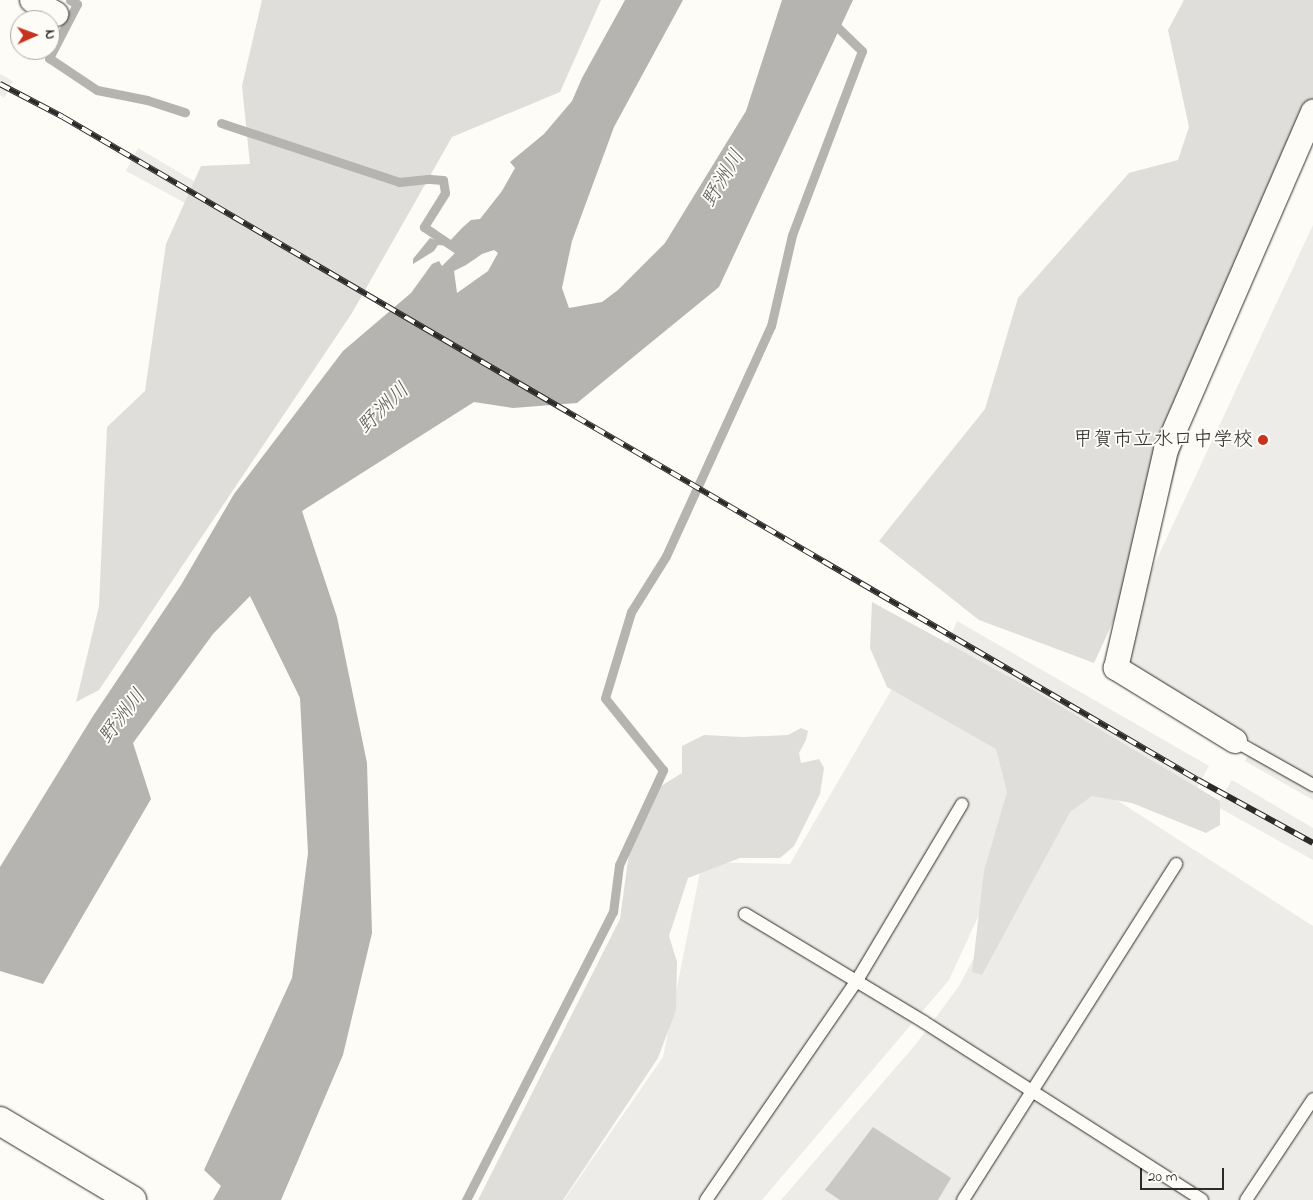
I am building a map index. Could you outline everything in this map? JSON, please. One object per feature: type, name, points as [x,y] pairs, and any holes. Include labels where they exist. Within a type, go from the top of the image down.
[{"type":"street","points":[[32,0],[49,10]]},
{"type":"street","points":[[1236,741],[1116,668],[1166,450],[1313,112]]},
{"type":"street","points":[[0,1121],[132,1200]]},
{"type":"lane","points":[[1236,741],[1313,785]]},
{"type":"lane","points":[[706,1200],[856,982],[962,804]]},
{"type":"lane","points":[[963,1200],[1176,864]]},
{"type":"lane","points":[[745,914],[1202,1200]]},
{"type":"lane","points":[[1246,1200],[1313,1099]]},
{"type":"shaded area","points":[[262,0],[601,0],[560,92],[452,137],[352,313],[99,690],[76,702],[99,606],[107,427],[145,391],[166,244],[201,166],[250,164],[242,86]]},
{"type":"shaded area","points":[[1184,0],[1313,0],[1313,131],[1202,379],[1162,516],[1094,663],[979,620],[879,541],[985,409],[1018,298],[1129,173],[1178,160],[1189,127],[1168,30]]},
{"type":"shaded area","points":[[0,74],[13,81],[4,98],[0,95]]},
{"type":"shaded area","points":[[138,148],[248,213],[239,232],[126,171]]},
{"type":"shaded area","name":"甲賀市立水口中学校","points":[[1313,225],[1313,800],[1245,761],[1255,743],[1112,655]]},
{"type":"shaded area","points":[[872,602],[1035,691],[1220,801],[1220,825],[1206,833],[1132,803],[1092,796],[1070,812],[982,975],[972,972],[984,871],[1007,792],[996,749],[887,687],[870,648]]},
{"type":"shaded area","points":[[957,621],[1209,766],[1193,795],[946,647]]},
{"type":"shaded area","points":[[907,663],[1057,756],[1013,841],[949,980],[762,1200],[564,1200],[663,1057],[702,862],[790,864]]},
{"type":"shaded area","points":[[801,728],[808,731],[806,740],[799,753],[801,763],[819,759],[824,768],[820,794],[794,846],[780,858],[740,858],[688,878],[669,936],[677,962],[676,1010],[658,1058],[563,1200],[478,1200],[620,919],[629,853],[661,786],[682,773],[682,746],[704,735],[743,737],[788,735]]},
{"type":"shaded area","points":[[1073,772],[1313,926],[1313,1200],[781,1200],[916,1044],[959,986]]},
{"type":"shaded area","points":[[1232,780],[1313,828],[1313,860],[1216,806]]},
{"type":"water","name":"野洲川","points":[[625,0],[683,0],[614,127],[572,241],[562,288],[569,308],[602,302],[618,290],[665,243],[746,111],[782,0],[853,0],[719,287],[577,403],[513,408],[474,402],[302,511],[337,617],[367,763],[372,933],[343,1055],[281,1200],[213,1200],[221,1186],[204,1170],[292,978],[308,853],[300,698],[250,596],[213,634],[133,743],[151,799],[43,984],[0,971],[0,867],[93,716],[181,585],[234,494],[343,351],[411,293],[432,264],[439,261],[442,266],[455,253],[451,246],[438,245],[434,251],[413,264],[413,259],[430,238],[447,244],[471,220],[480,219],[502,191],[515,168],[510,162],[544,134],[572,101],[582,78]],"holes":[[[494,250],[498,253],[488,271],[457,293],[454,271],[482,254]]]},
{"type":"building","points":[[873,1127],[951,1178],[938,1200],[840,1200],[825,1190]]},
{"type":"waterway","points":[[70,0],[77,4],[49,58],[97,90],[147,100],[185,112]]},
{"type":"waterway","points":[[466,1200],[613,912],[619,865],[663,770],[605,698],[631,612],[666,556],[771,326],[792,235],[862,51],[831,21]]},
{"type":"waterway","points":[[221,123],[399,182],[430,179],[443,180],[445,193],[424,227],[457,249]]},
{"type":"railway","points":[[0,84],[63,117],[1198,780],[1313,843]]},
{"type":"place","name":"甲賀市立水口中学校","points":[[1263,440]]}]
